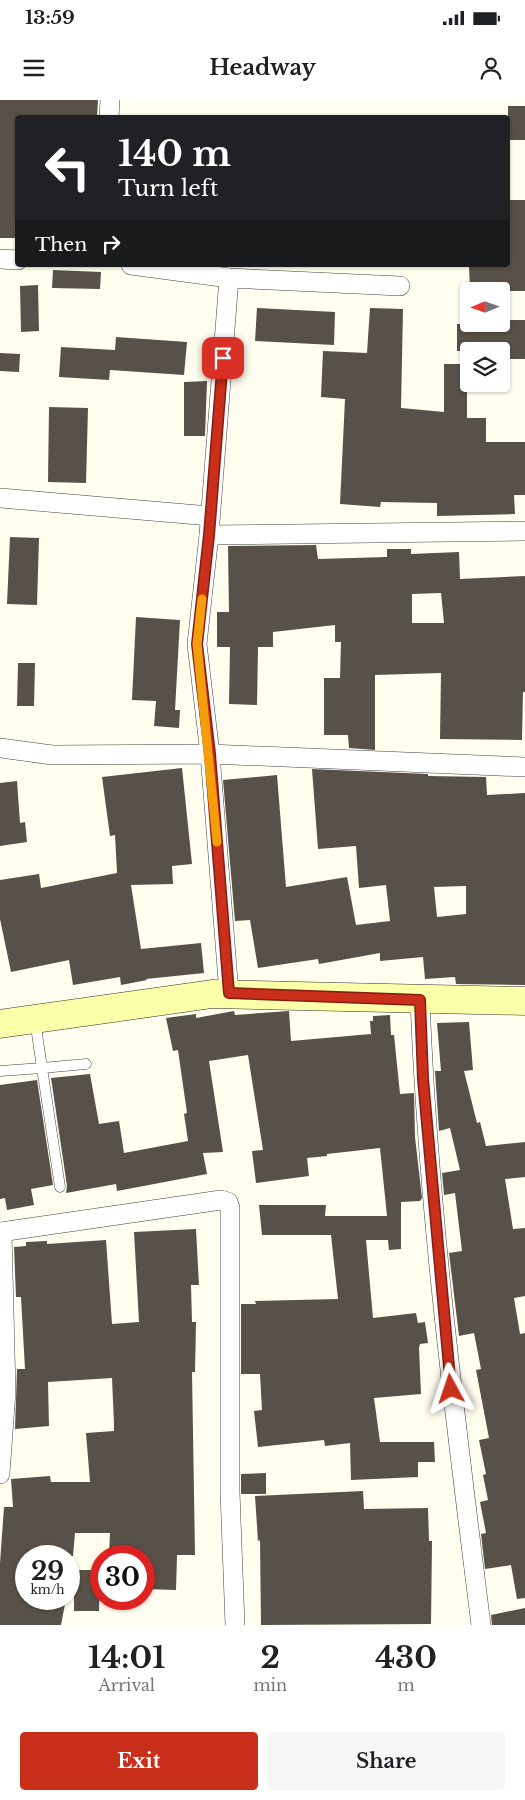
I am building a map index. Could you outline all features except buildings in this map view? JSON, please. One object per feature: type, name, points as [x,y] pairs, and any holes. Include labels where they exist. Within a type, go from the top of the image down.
[{"type":"street","points":[[109,115],[110,100]]},
{"type":"street","points":[[0,260],[15,260]]},
{"type":"street","points":[[146,267],[229,278],[335,273],[400,286]]},
{"type":"street","points":[[229,278],[209,535],[197,644],[210,754],[229,993]]},
{"type":"street","points":[[0,498],[210,516]]},
{"type":"street","points":[[209,535],[525,530]]},
{"type":"street","points":[[0,748],[52,755],[210,754],[525,767]]},
{"type":"street","points":[[0,1024],[229,993],[420,1000],[525,1001]]},
{"type":"street","points":[[420,1000],[423,1079],[451,1389],[482,1625]]},
{"type":"street","points":[[0,1474],[6,1391],[1,1232],[221,1200],[228,1202],[230,1208],[230,1492],[235,1625]]},
{"type":"lane","points":[[35,1019],[60,1187]]},
{"type":"lane","points":[[0,1071],[86,1064]]},
{"type":"slow traffic","points":[[202,599],[197,644],[210,754],[217,842]]},
{"type":"route","points":[[223,358],[209,535],[197,644],[210,754],[229,993],[420,1000],[423,1079],[451,1389]]}]
